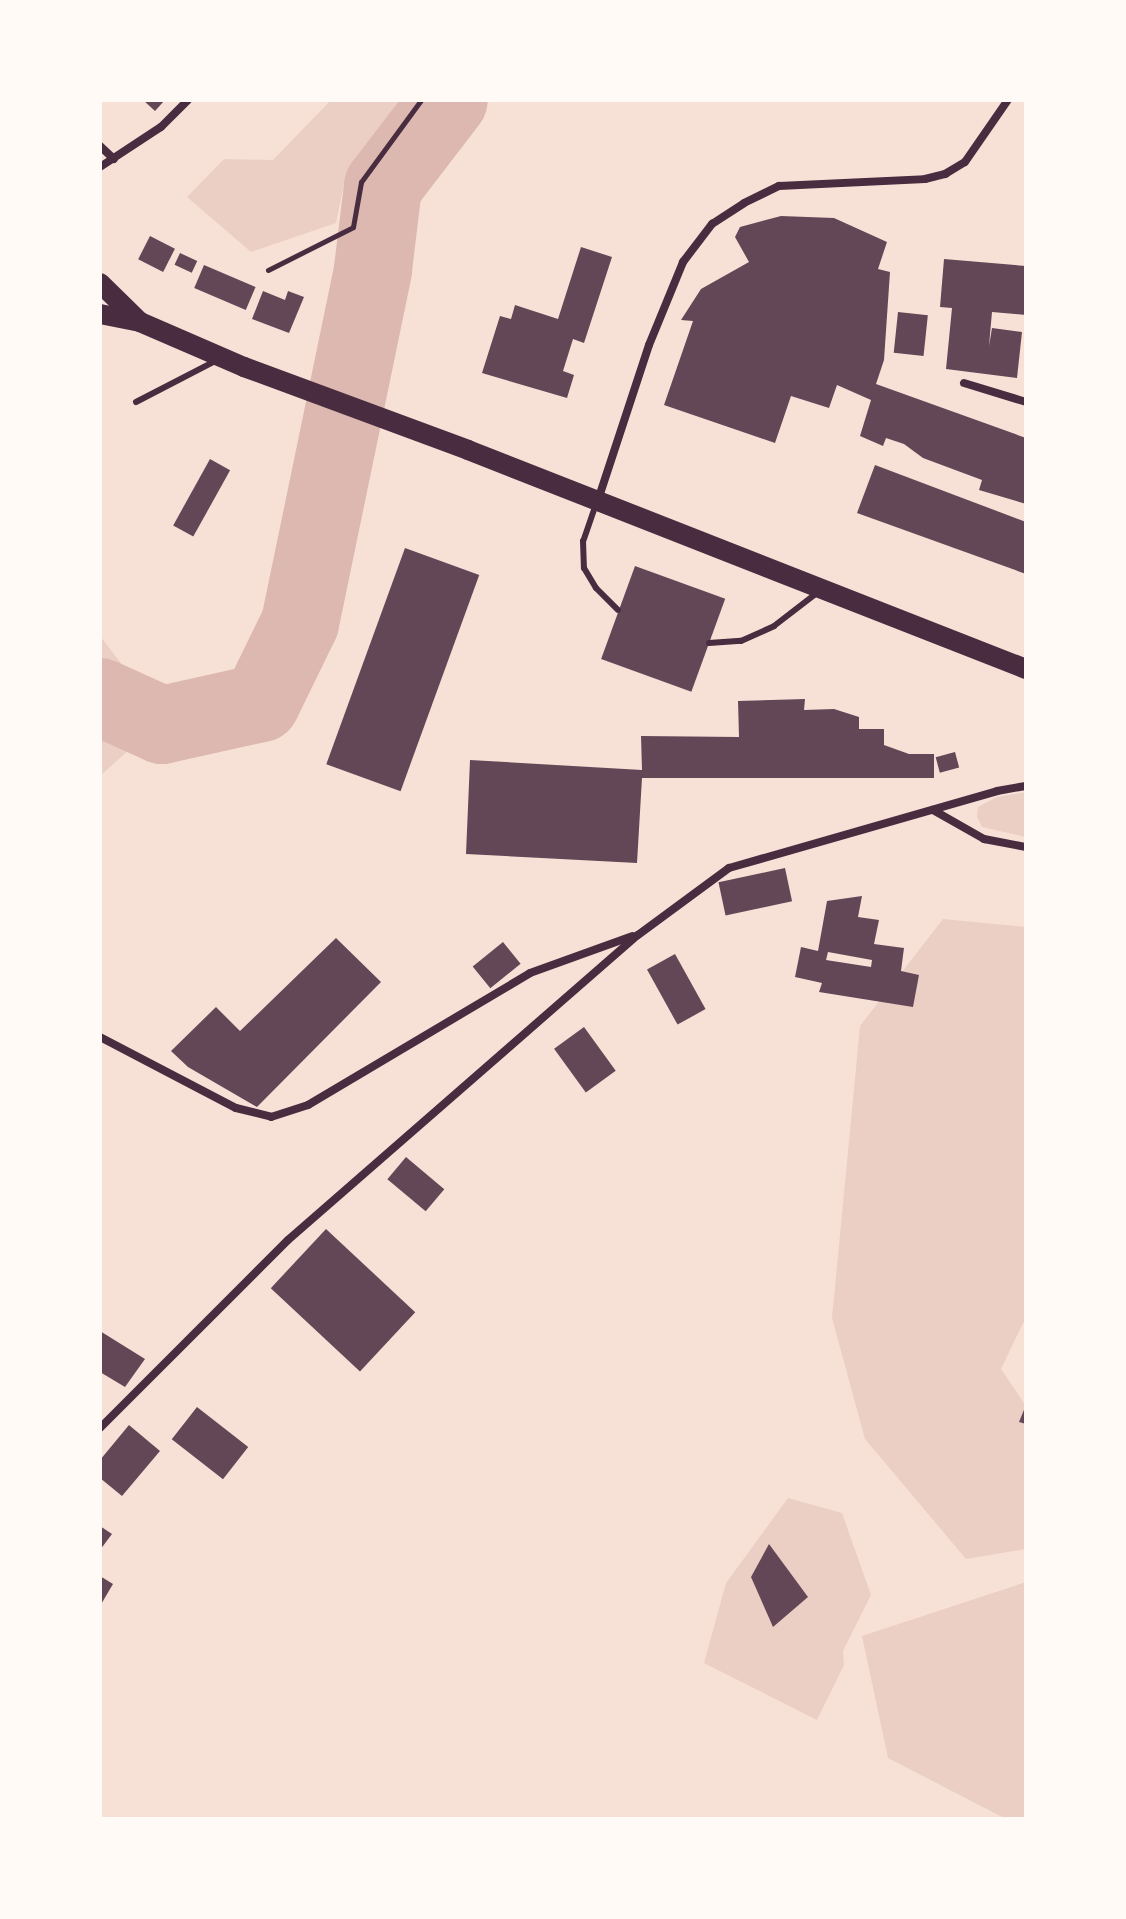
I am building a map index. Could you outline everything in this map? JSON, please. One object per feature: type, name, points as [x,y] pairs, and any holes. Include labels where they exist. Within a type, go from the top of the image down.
[{"type":"main road","points":[[100,283],[140,322]]},
{"type":"main road","points":[[100,314],[140,322],[244,367],[468,450],[1026,669]]},
{"type":"street","points":[[100,167],[161,127],[188,100]]},
{"type":"street","points":[[597,501],[649,345],[677,276],[683,262],[712,224],[779,186],[925,179],[945,174],[965,162],[1008,100]]},
{"type":"street","points":[[100,146],[114,159]]},
{"type":"street","points":[[964,383],[1026,402]]},
{"type":"street","points":[[100,1428],[288,1240],[638,935],[729,868],[1026,786]]},
{"type":"street","points":[[933,810],[984,839],[1026,847]]},
{"type":"street","points":[[100,1037],[236,1108],[271,1117],[308,1105],[530,973],[638,935]]},
{"type":"lane","points":[[136,402],[222,358]]},
{"type":"lane","points":[[597,501],[583,541],[584,568],[596,588],[618,610]]},
{"type":"lane","points":[[709,643],[741,641],[774,626],[823,589]]},
{"type":"path","points":[[268,270],[353,227],[361,182],[421,100]]},
{"type":"shaded area","points":[[331,100],[408,100],[345,179],[336,223],[251,252],[187,197],[224,159],[273,160]]},
{"type":"shaded area","points":[[100,636],[134,680],[129,750],[100,776]]},
{"type":"shaded area","points":[[1026,792],[1026,837],[982,827],[977,817],[978,807],[997,797]]},
{"type":"shaded area","points":[[943,919],[1026,927],[1026,1324],[1023,1323],[1001,1369],[1026,1406],[1026,1549],[966,1559],[865,1439],[832,1318],[860,1026]]},
{"type":"shaded area","points":[[788,1498],[842,1513],[871,1595],[843,1651],[844,1665],[817,1720],[704,1663],[726,1583]]},
{"type":"shaded area","points":[[1026,1582],[1026,1819],[1006,1819],[888,1758],[862,1636]]},
{"type":"building","points":[[143,100],[165,100],[155,111]]},
{"type":"building","points":[[781,216],[834,218],[887,242],[878,269],[890,272],[884,360],[876,384],[1026,438],[1026,504],[979,490],[982,480],[923,458],[904,444],[886,438],[883,446],[860,436],[871,400],[837,385],[829,408],[791,396],[775,443],[664,405],[693,321],[681,320],[701,289],[749,262],[735,237],[740,227]]},
{"type":"building","points":[[150,236],[175,249],[163,272],[138,259]]},
{"type":"building","points":[[581,247],[612,257],[584,343],[573,339],[563,371],[574,375],[567,398],[482,373],[500,316],[511,319],[515,305],[558,319]]},
{"type":"building","points":[[180,253],[197,261],[192,273],[175,265]]},
{"type":"building","points":[[944,259],[1026,266],[1026,315],[992,312],[989,346],[992,328],[1022,332],[1017,378],[946,369],[952,308],[940,307]]},
{"type":"building","points":[[204,265],[256,287],[246,310],[194,288]]},
{"type":"building","points":[[263,291],[285,300],[288,291],[304,297],[289,333],[252,319]]},
{"type":"building","points":[[898,312],[928,315],[924,356],[894,353]]},
{"type":"building","points":[[210,459],[230,470],[193,537],[173,525]]},
{"type":"building","points":[[875,465],[1026,522],[1026,574],[857,513]]},
{"type":"building","points":[[405,548],[479,575],[401,791],[326,764]]},
{"type":"building","points":[[635,566],[725,599],[691,692],[601,659]]},
{"type":"building","points":[[805,699],[804,710],[834,709],[859,717],[859,729],[884,729],[884,745],[909,754],[934,754],[934,778],[642,778],[637,863],[466,854],[470,760],[642,770],[641,736],[739,737],[738,701]]},
{"type":"building","points":[[955,752],[959,767],[940,773],[936,757]]},
{"type":"building","points":[[785,868],[792,901],[726,915],[718,882]]},
{"type":"building","points":[[862,896],[858,917],[879,920],[874,944],[904,948],[901,971],[919,975],[913,1007],[819,992],[822,983],[795,977],[801,947],[818,951],[827,901]],"holes":[[[828,952],[872,960],[871,967],[826,960]]]},
{"type":"building","points":[[336,938],[381,982],[257,1107],[188,1067],[171,1051],[216,1007],[240,1031]]},
{"type":"building","points":[[503,942],[521,964],[490,988],[473,967]]},
{"type":"building","points":[[675,954],[706,1009],[678,1025],[647,970]]},
{"type":"building","points":[[584,1027],[616,1071],[586,1092],[554,1049]]},
{"type":"building","points":[[406,1157],[444,1189],[426,1211],[387,1179]]},
{"type":"building","points":[[326,1229],[415,1312],[360,1371],[271,1288]]},
{"type":"building","points":[[100,1331],[145,1359],[125,1387],[100,1372]]},
{"type":"building","points":[[1026,1405],[1026,1424],[1019,1422]]},
{"type":"building","points":[[197,1407],[248,1447],[223,1479],[172,1439]]},
{"type":"building","points":[[129,1425],[160,1451],[122,1496],[100,1478],[100,1460]]},
{"type":"building","points":[[100,1526],[112,1534],[100,1550]]},
{"type":"building","points":[[769,1544],[808,1597],[773,1627],[751,1577]]},
{"type":"building","points":[[100,1576],[113,1584],[100,1606]]},
{"type":"waterway","points":[[100,697],[162,725],[261,703],[300,623],[373,269],[383,186],[449,100]]}]
